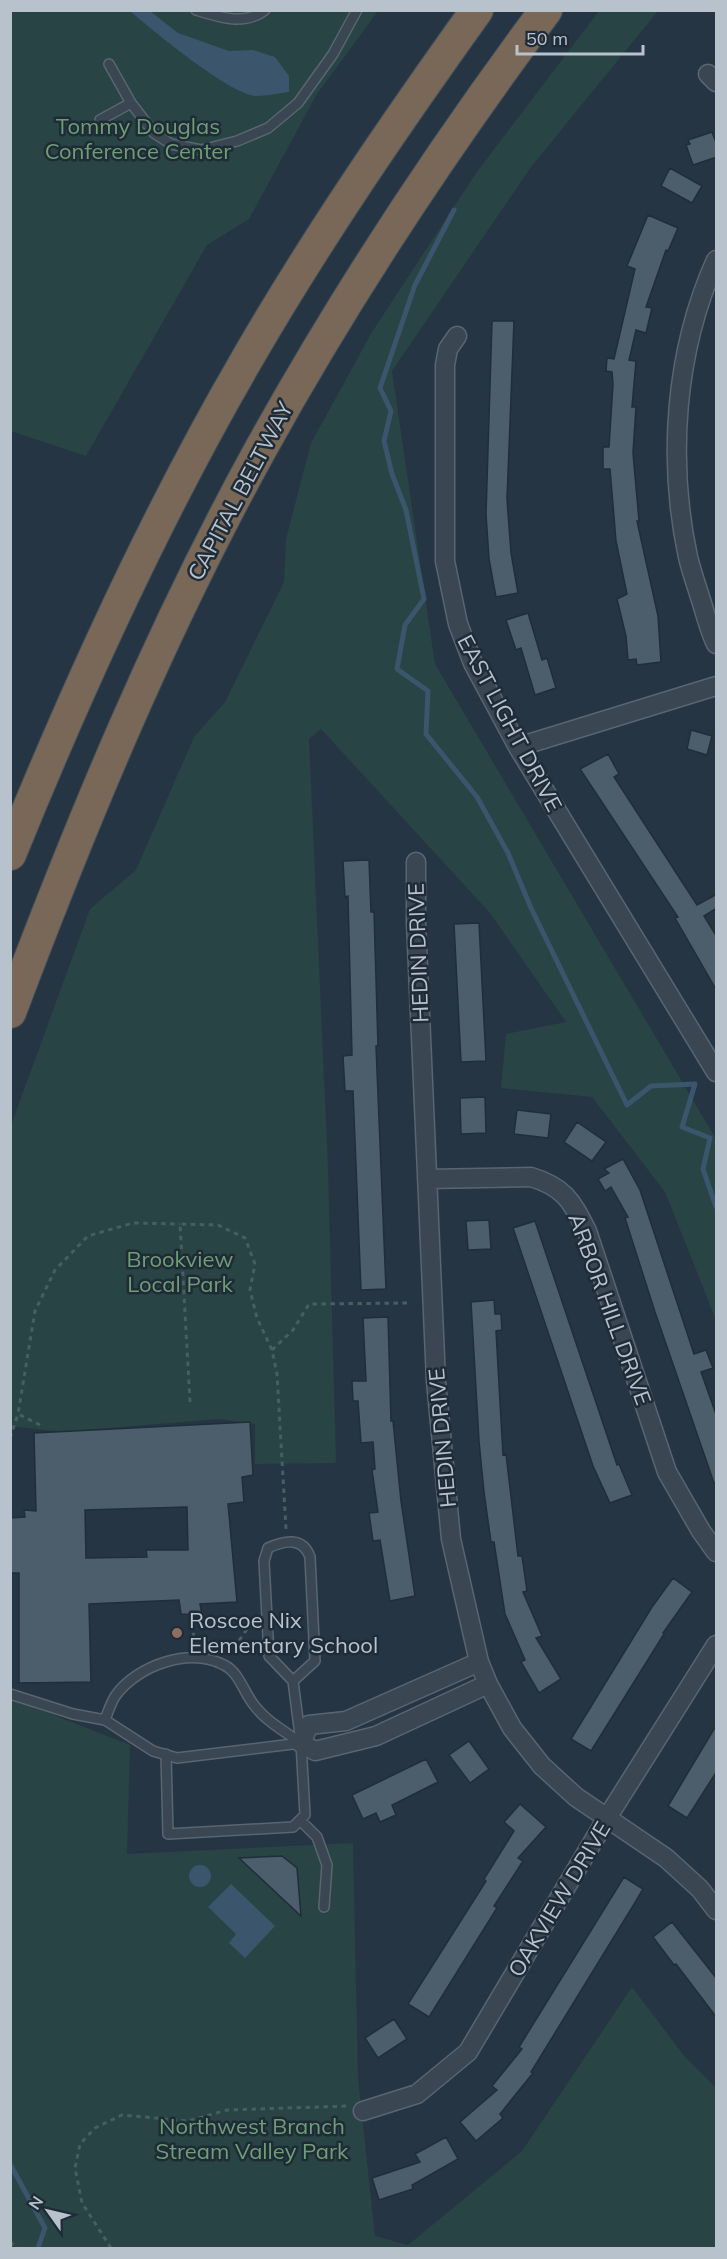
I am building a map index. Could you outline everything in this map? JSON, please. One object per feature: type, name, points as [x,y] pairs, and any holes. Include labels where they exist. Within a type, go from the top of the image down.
[{"type":"highway","points":[[10,854],[127,585],[209,426],[248,357],[336,213],[477,10]]},
{"type":"highway","name":"CAPITAL BELTWAY","points":[[10,1012],[89,808],[134,706],[178,609],[253,463],[296,386],[383,244],[546,10]]},
{"type":"street","points":[[717,260],[706,282],[688,344],[678,410],[678,485],[688,558],[717,645]]},
{"type":"street","name":"EAST LIGHT DRIVE","points":[[457,336],[448,349],[445,366],[445,561],[458,624],[473,663],[518,747],[717,1072]]},
{"type":"street","points":[[518,747],[717,686]]},
{"type":"street","name":"HEDIN DRIVE","points":[[416,861],[416,922],[436,1381],[451,1539],[479,1662],[512,1728],[542,1766],[576,1797],[666,1858],[700,1889],[717,1910]]},
{"type":"street","name":"ARBOR HILL DRIVE","points":[[427,1179],[531,1177],[546,1181],[571,1200],[588,1231],[666,1472],[701,1531],[717,1552]]},
{"type":"street","name":"OAKVIEW DRIVE","points":[[363,2111],[417,2094],[468,2052],[607,1818],[717,1645]]},
{"type":"street","points":[[479,1662],[369,1725],[315,1751],[301,1743],[309,1725],[340,1723],[369,1725],[488,1684]]},
{"type":"lane","points":[[196,10],[226,19],[256,17],[265,10]]},
{"type":"lane","points":[[109,64],[131,103],[154,133],[171,144],[201,150],[237,141],[268,128],[298,104],[333,54],[357,10]]},
{"type":"lane","points":[[100,120],[131,103]]},
{"type":"lane","points":[[166,1754],[168,1834],[293,1827],[305,1815],[301,1743],[292,1681],[269,1656],[264,1561],[268,1548],[278,1543],[299,1542],[307,1548],[310,1557],[315,1661],[292,1681]]},
{"type":"lane","points":[[105,1720],[115,1696],[127,1683],[146,1670],[168,1661],[208,1659],[226,1665],[242,1683],[253,1704],[267,1719],[301,1743]]},
{"type":"lane","points":[[10,1694],[73,1714],[105,1720],[153,1750],[177,1758],[301,1743]]},
{"type":"lane","points":[[300,1820],[317,1837],[327,1864],[324,1907]]},
{"type":"path","points":[[10,1438],[18,1414],[35,1311],[55,1270],[88,1236],[133,1223],[218,1225],[245,1238],[255,1264],[250,1290],[257,1318],[272,1350],[277,1374],[286,1530],[277,1535]]},
{"type":"path","points":[[180,1224],[190,1402]]},
{"type":"path","points":[[272,1350],[293,1330],[309,1304],[409,1303]]},
{"type":"path","points":[[18,1414],[40,1425]]},
{"type":"path","points":[[192,1615],[194,1641],[238,1642],[254,1620],[253,1610]]},
{"type":"path","points":[[111,2248],[82,2204],[75,2168],[81,2144],[95,2128],[122,2115],[188,2121],[226,2110],[348,2106],[363,2111]]},
{"type":"path","points":[[10,2242],[18,2248]]},
{"type":"green space","name":"Tommy Douglas Conference Center","points":[[11,11],[378,11],[317,94],[249,219],[207,245],[86,456],[11,431]]},
{"type":"green space","name":"Brookview Local Park","points":[[599,11],[658,11],[531,167],[392,371],[435,664],[716,1139],[716,1320],[665,1192],[592,1097],[501,1088],[506,1034],[566,1022],[490,913],[321,729],[309,739],[328,1168],[336,1463],[255,1464],[255,1424],[219,1419],[62,1432],[11,1426],[10,1128],[90,909],[136,870],[194,737],[225,702],[284,582],[286,539],[311,443],[372,332],[476,173]]},
{"type":"green space","name":"Northwest Branch Stream Valley Park","points":[[10,1698],[130,1745],[127,1854],[353,1843],[358,2078],[375,2236],[408,2245],[522,2151],[632,1987],[685,2057],[716,2088],[716,2248],[11,2248]]},
{"type":"water","points":[[130,11],[150,11],[178,33],[229,51],[253,50],[275,57],[289,76],[289,92],[256,96],[228,85],[191,60]]},
{"type":"water","points":[[200,1865],[208,1868],[211,1876],[208,1884],[200,1887],[192,1884],[189,1876],[192,1868]]},
{"type":"water","points":[[231,1884],[275,1926],[245,1958],[229,1943],[236,1934],[208,1907]]},
{"type":"building","points":[[712,132],[717,145],[717,157],[693,165],[686,145],[690,144],[688,140]]},
{"type":"building","points":[[670,168],[702,186],[692,203],[661,186]]},
{"type":"building","points":[[648,215],[678,228],[668,251],[666,250],[646,307],[652,308],[646,333],[636,330],[629,360],[636,361],[632,407],[636,407],[633,453],[639,521],[637,521],[658,616],[661,662],[637,665],[636,659],[628,660],[626,636],[617,599],[627,594],[616,541],[610,469],[603,469],[603,447],[609,447],[613,384],[612,372],[606,371],[607,358],[614,359],[635,269],[627,266]]},
{"type":"building","points":[[492,321],[514,321],[507,499],[511,553],[518,593],[496,597],[489,559],[486,514]]},
{"type":"building","points":[[528,613],[542,660],[547,658],[556,688],[535,695],[521,648],[516,650],[506,620]]},
{"type":"building","points":[[691,730],[712,736],[707,755],[687,749]]},
{"type":"building","points":[[608,754],[619,774],[614,777],[697,905],[717,894],[717,908],[704,916],[717,937],[717,991],[675,918],[678,917],[580,769]]},
{"type":"building","points":[[369,860],[371,912],[374,912],[378,1046],[376,1046],[386,1289],[361,1290],[353,1091],[345,1091],[343,1056],[352,1055],[348,896],[345,897],[343,861]]},
{"type":"building","points":[[479,923],[486,1061],[461,1062],[454,924]]},
{"type":"building","points":[[485,1097],[486,1133],[461,1134],[460,1098]]},
{"type":"building","points":[[517,1110],[551,1114],[548,1138],[514,1134]]},
{"type":"building","points":[[577,1122],[606,1142],[592,1161],[564,1142]]},
{"type":"building","points":[[623,1159],[640,1190],[694,1354],[706,1350],[713,1368],[701,1372],[717,1417],[717,1483],[714,1483],[655,1312],[625,1218],[628,1217],[611,1187],[605,1191],[598,1179],[609,1173],[604,1169]]},
{"type":"building","points":[[489,1220],[491,1249],[468,1250],[466,1221]]},
{"type":"building","points":[[535,1221],[617,1465],[619,1464],[632,1495],[610,1503],[593,1466],[513,1228]]},
{"type":"building","points":[[494,1300],[495,1314],[501,1314],[502,1330],[496,1331],[503,1455],[506,1454],[518,1556],[522,1556],[527,1591],[523,1592],[542,1636],[536,1638],[561,1679],[539,1693],[521,1662],[525,1660],[505,1614],[484,1492],[471,1302]]},
{"type":"building","points":[[388,1317],[391,1421],[393,1421],[401,1501],[415,1596],[390,1601],[380,1540],[373,1541],[369,1513],[378,1512],[372,1470],[375,1469],[373,1442],[361,1443],[358,1401],[353,1401],[352,1381],[366,1381],[363,1318]]},
{"type":"building","points":[[250,1422],[253,1475],[242,1477],[244,1502],[228,1504],[237,1602],[200,1604],[202,1615],[181,1614],[179,1600],[89,1604],[91,1682],[19,1683],[19,1573],[10,1573],[10,1518],[25,1517],[24,1510],[36,1511],[34,1433]],"holes":[[[187,1507],[188,1550],[146,1550],[147,1557],[86,1558],[85,1510]]]},
{"type":"building","points":[[673,1578],[692,1592],[663,1633],[591,1751],[571,1739],[652,1607]]},
{"type":"building","points":[[717,1724],[717,1771],[687,1818],[668,1806]]},
{"type":"building","points":[[469,1741],[489,1769],[470,1783],[449,1755]]},
{"type":"building","points":[[426,1759],[438,1782],[392,1805],[396,1815],[380,1822],[376,1813],[363,1819],[352,1795]]},
{"type":"building","points":[[520,1804],[546,1827],[518,1858],[523,1861],[494,1906],[497,1908],[429,2017],[408,2004],[486,1881],[484,1879],[514,1831],[504,1822]]},
{"type":"building","points":[[282,1856],[297,1868],[301,1916],[239,1858]]},
{"type":"building","points":[[624,1877],[643,1889],[531,2072],[533,2073],[500,2114],[503,2118],[476,2141],[460,2122],[497,2090],[492,2086],[522,2049],[519,2047]]},
{"type":"building","points":[[672,1922],[717,1979],[717,2018],[653,1937]]},
{"type":"building","points":[[394,2019],[407,2039],[378,2058],[365,2038]]},
{"type":"building","points":[[446,2137],[458,2159],[412,2185],[413,2189],[379,2200],[372,2178],[420,2162],[415,2154]]},
{"type":"waterway","points":[[454,210],[415,285],[380,388],[391,411],[384,441],[392,474],[406,510],[424,599],[405,625],[397,669],[428,691],[426,734],[477,797],[508,853],[531,908],[627,1105],[651,1086],[695,1084],[682,1127],[710,1138],[703,1169],[716,1207]]},
{"type":"waterway","points":[[10,2164],[45,2228],[38,2248]]},
{"type":"place","name":"Roscoe Nix Elementary School","points":[[177,1633]]}]
